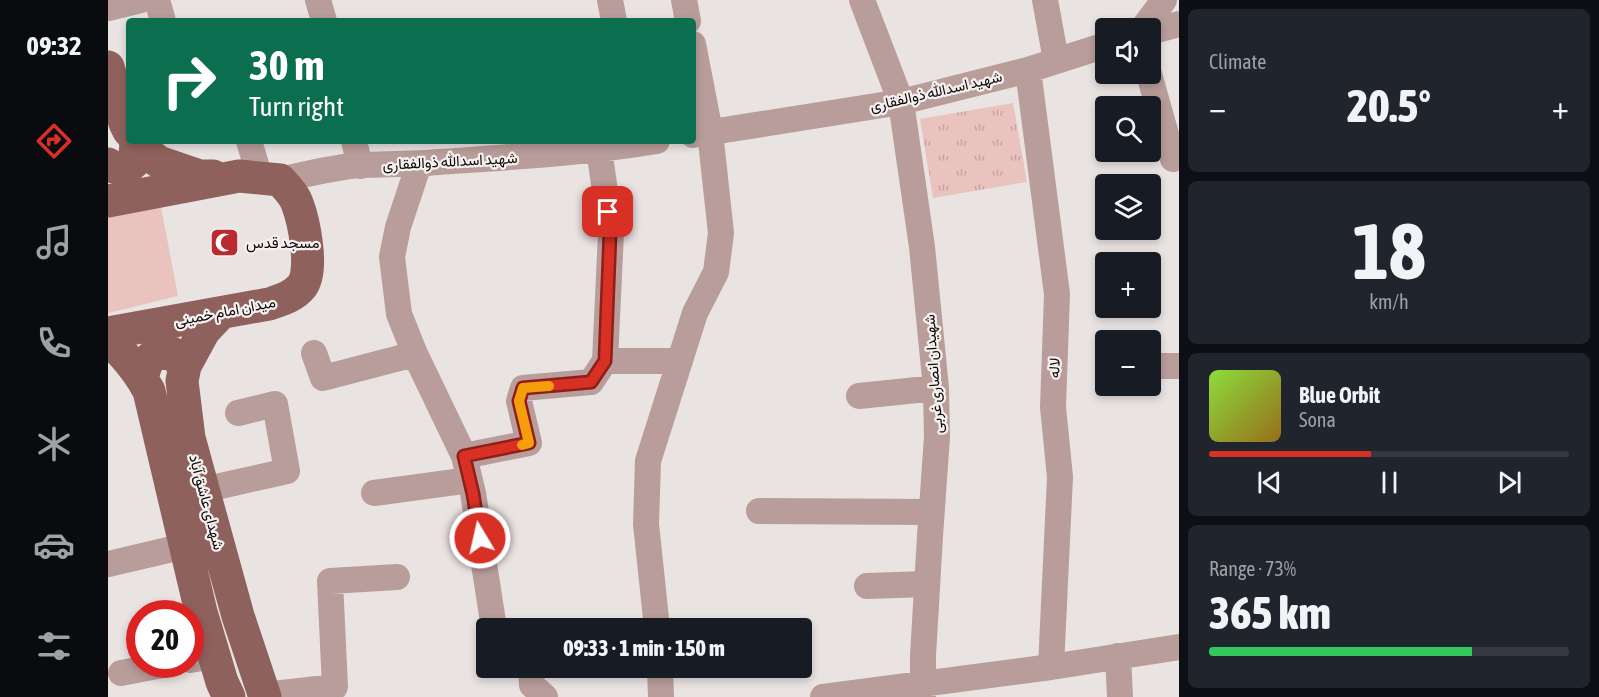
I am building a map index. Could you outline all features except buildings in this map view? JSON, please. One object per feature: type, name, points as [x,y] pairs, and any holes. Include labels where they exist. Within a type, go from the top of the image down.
[{"type":"main road","points":[[108,68],[126,125]]},
{"type":"main road","points":[[108,164],[124,170],[134,162],[133,144]]},
{"type":"main road","points":[[139,144],[159,162],[200,176],[260,178]]},
{"type":"main road","points":[[108,201],[260,178]]},
{"type":"main road","name":"میدان امام خمینی","points":[[108,333],[269,304],[287,298],[302,285],[309,266],[297,201],[260,178]]},
{"type":"main road","name":"شهدای عاشق آباد","points":[[221,313],[204,331],[185,366],[182,381],[189,438],[238,616],[264,696]]},
{"type":"main road","name":"شهدای عاشق آباد","points":[[108,339],[142,378],[149,391],[198,600]]},
{"type":"main road","points":[[142,378],[147,360],[158,353],[172,353],[185,366]]},
{"type":"main road","name":"شهدای عاشق آباد","points":[[204,660],[222,682],[229,697]]},
{"type":"street","points":[[108,8],[141,0]]},
{"type":"street","points":[[157,0],[162,18]]},
{"type":"street","points":[[318,0],[323,18]]},
{"type":"street","points":[[610,0],[613,18]]},
{"type":"street","points":[[684,0],[687,18]]},
{"type":"street","name":"شهیدان انصاری غربی","points":[[862,0],[901,102],[922,247],[936,388],[937,437],[927,584],[923,690]]},
{"type":"street","points":[[1045,0],[1056,60]]},
{"type":"street","points":[[1150,18],[1164,0]]},
{"type":"street","points":[[1161,29],[1179,24]]},
{"type":"street","name":"شهید اسدالله ذوالفقاری","points":[[702,134],[901,102],[1028,70],[1095,48]]},
{"type":"street","name":"لاله","points":[[1028,70],[1058,294],[1053,407],[1060,477],[1051,667]]},
{"type":"street","points":[[656,618],[646,524],[648,462],[695,313],[716,272],[721,233],[702,134],[696,74]]},
{"type":"street","points":[[1152,84],[1173,159]]},
{"type":"street","points":[[250,144],[260,178]]},
{"type":"street","name":"شهید اسدالله ذوالفقاری","points":[[260,178],[326,170],[357,153],[419,164],[519,157],[632,144]]},
{"type":"street","points":[[464,456],[529,443],[519,401],[523,388],[591,382],[605,361],[610,233],[599,149]]},
{"type":"street","points":[[419,164],[398,226],[392,257],[399,314],[415,354],[464,456],[473,494],[492,618]]},
{"type":"street","points":[[314,353],[323,378],[415,354]]},
{"type":"street","points":[[605,361],[680,361]]},
{"type":"street","points":[[1161,366],[1179,366]]},
{"type":"street","points":[[859,396],[936,388]]},
{"type":"street","points":[[203,490],[287,471],[276,404],[238,413]]},
{"type":"street","points":[[374,493],[470,480]]},
{"type":"street","points":[[759,511],[931,512]]},
{"type":"street","points":[[108,564],[185,546]]},
{"type":"street","points":[[264,696],[335,687],[330,581],[397,576]]},
{"type":"street","points":[[867,586],[927,584]]},
{"type":"street","points":[[823,697],[923,690],[1179,646]]},
{"type":"street","points":[[1118,656],[1120,697]]},
{"type":"street","points":[[121,673],[126,672]]},
{"type":"street","points":[[532,678],[532,685],[545,697]]},
{"type":"street","points":[[660,678],[661,697]]},
{"type":"green space","points":[[1013,103],[1027,182],[933,198],[920,119]]},
{"type":"green space","points":[[161,207],[178,296],[108,313],[108,217]]},
{"type":"slow traffic","points":[[522,445],[529,443],[519,401],[523,388],[549,386]]},
{"type":"place","name":"مسجد قدس","points":[[225,242]]},
{"type":"route","points":[[480,538],[464,456],[529,443],[519,401],[523,388],[591,382],[605,361],[610,233],[608,212]]}]
